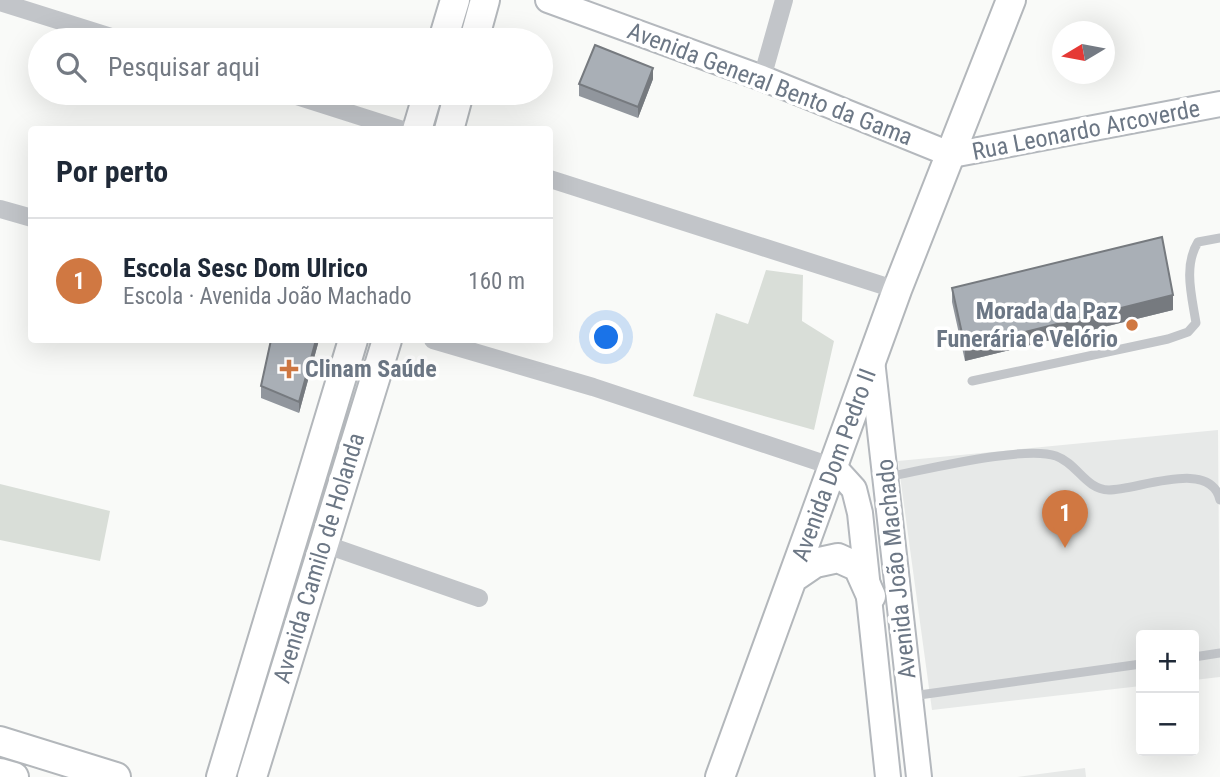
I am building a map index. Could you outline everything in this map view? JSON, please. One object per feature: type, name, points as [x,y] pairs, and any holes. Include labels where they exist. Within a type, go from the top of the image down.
[{"type":"main road","points":[[447,28],[455,0]]},
{"type":"main road","points":[[477,28],[485,0]]},
{"type":"main road","name":"Avenida General Bento da Gama","points":[[548,0],[762,78],[952,155]]},
{"type":"main road","name":"Avenida Dom Pedro II","points":[[720,777],[897,290],[1011,0]]},
{"type":"main road","name":"Rua Leonardo Arcoverde","points":[[952,155],[1220,104]]},
{"type":"main road","points":[[418,126],[424,105]]},
{"type":"main road","points":[[450,126],[456,105]]},
{"type":"main road","name":"Avenida Camilo de Holanda","points":[[221,777],[352,343]]},
{"type":"main road","name":"Avenida Camilo de Holanda","points":[[252,777],[386,343]]},
{"type":"main road","name":"Avenida João Machado","points":[[872,360],[919,777]]},
{"type":"main road","name":"Avenida João Machado","points":[[834,467],[854,489],[871,596],[888,777]]},
{"type":"main road","points":[[793,578],[815,564],[838,558],[858,568],[871,596]]},
{"type":"main road","points":[[0,741],[116,777]]},
{"type":"main road","points":[[0,773],[14,777]]},
{"type":"street","points":[[762,78],[784,0]]},
{"type":"street","points":[[0,2],[83,28]]},
{"type":"street","points":[[324,105],[390,126]]},
{"type":"street","points":[[553,179],[897,290]]},
{"type":"street","points":[[0,209],[28,217]]},
{"type":"street","points":[[443,343],[593,387],[834,467]]},
{"type":"street","points":[[324,544],[479,598]]},
{"type":"lane","points":[[972,381],[1188,332],[1196,323],[1190,280],[1191,253],[1198,242],[1220,238]]},
{"type":"lane","points":[[886,477],[1021,454],[1055,456],[1069,463],[1096,488],[1110,490],[1188,478],[1212,484],[1220,500]]},
{"type":"lane","points":[[1199,656],[1220,653]]},
{"type":"lane","points":[[910,696],[1136,665]]},
{"type":"shaded area","points":[[766,270],[803,275],[802,321],[834,341],[814,430],[693,396],[716,313],[748,324]]},
{"type":"shaded area","points":[[1218,430],[1220,677],[1199,679],[1199,630],[1136,630],[1136,687],[932,710],[898,461]]},
{"type":"shaded area","points":[[0,484],[110,511],[100,561],[0,540]]},
{"type":"shaded area","points":[[1085,768],[1086,777],[1017,777]]},
{"type":"building","points":[[595,45],[653,68],[638,107],[579,84]]},
{"type":"building","points":[[1162,237],[1173,295],[965,347],[952,288]]},
{"type":"building","name":"Clinam Saúde","points":[[270,343],[315,343],[299,402],[261,386]]},
{"type":"place","name":"Morada da Paz Funerária e Velório","points":[[1132,325]]},
{"type":"place","name":"Clinam Saúde","points":[[289,369]]},
{"type":"place","name":"Escola Sesc Dom Ulrico","points":[[1065,548]]}]
